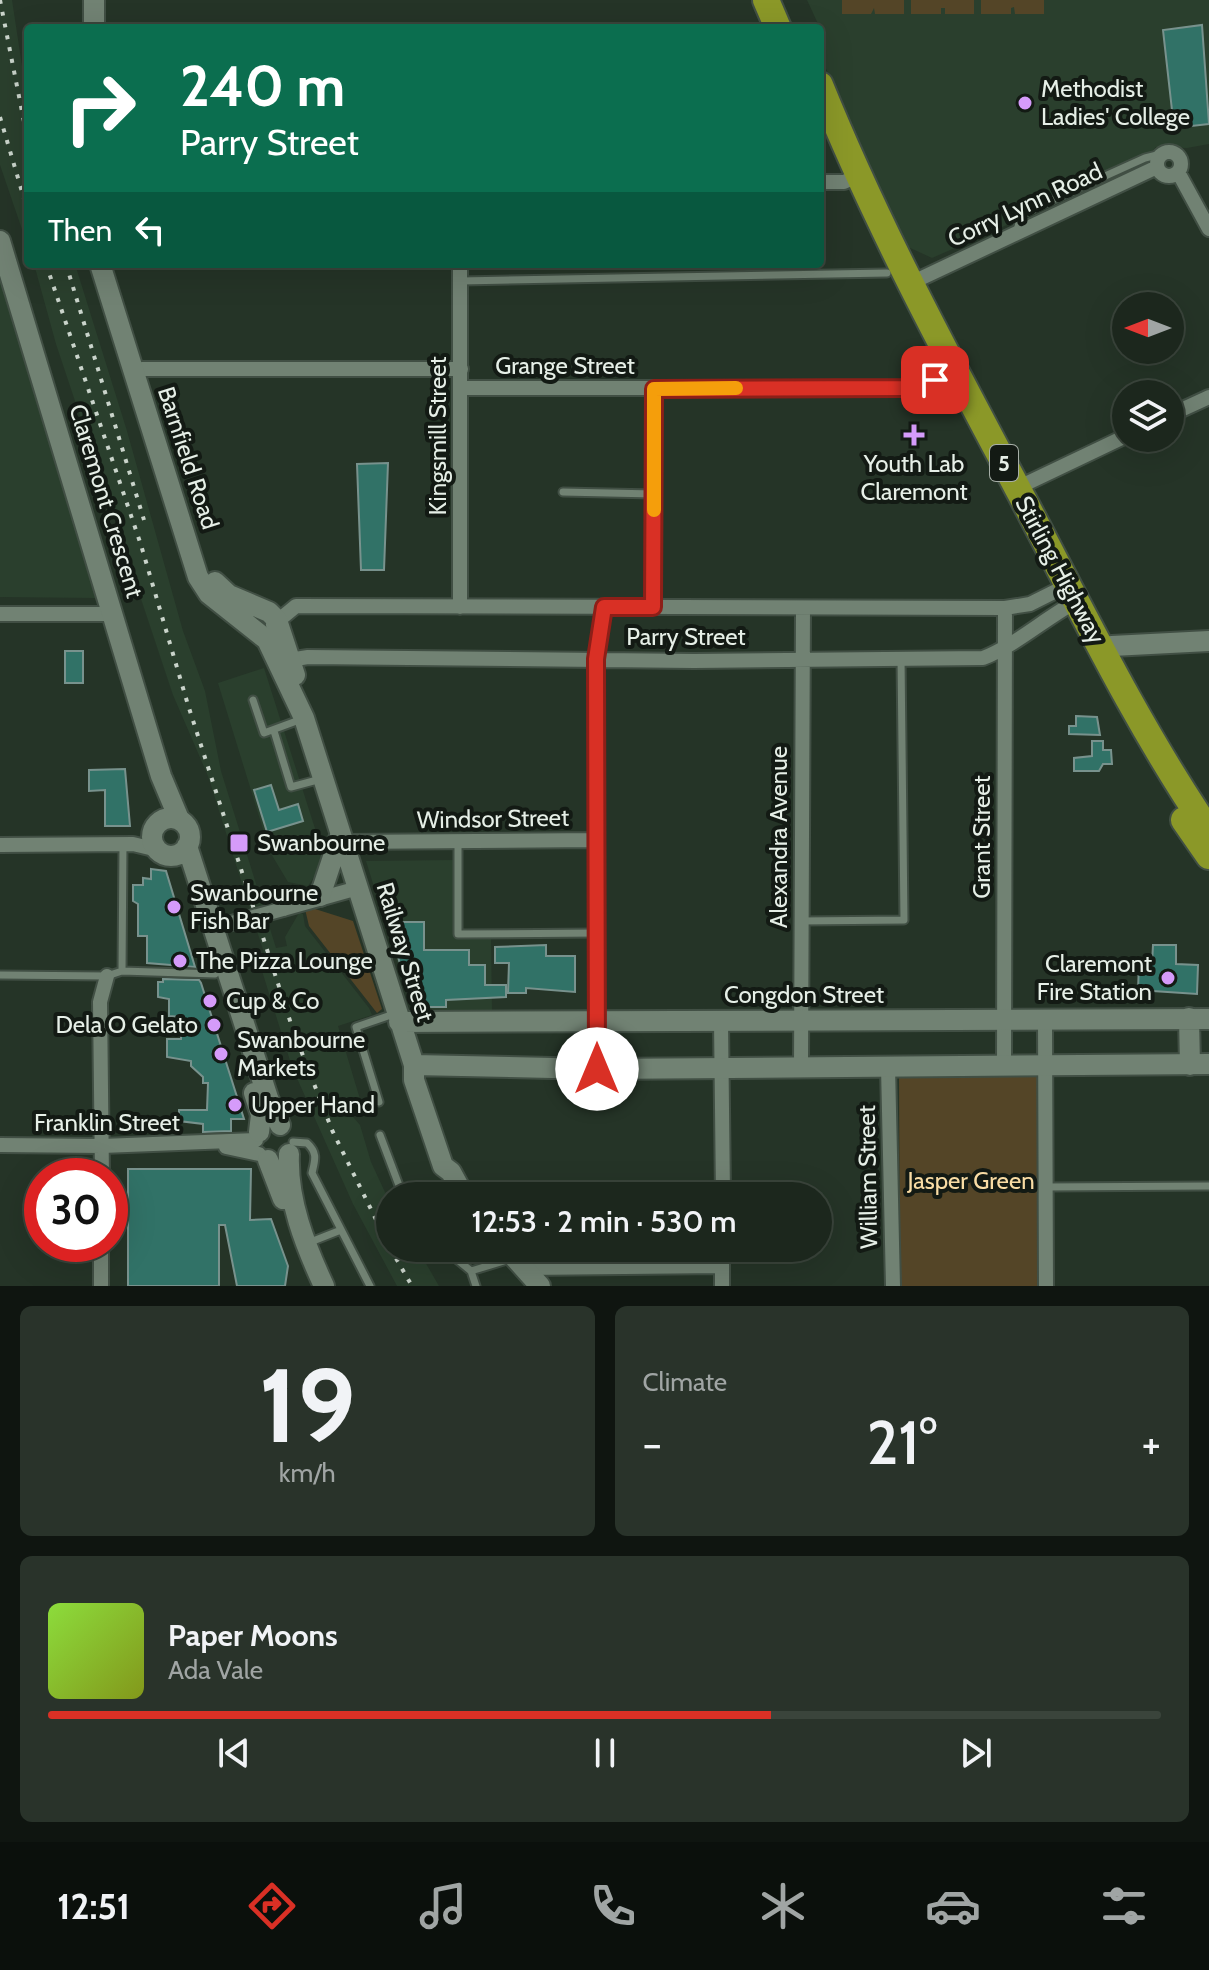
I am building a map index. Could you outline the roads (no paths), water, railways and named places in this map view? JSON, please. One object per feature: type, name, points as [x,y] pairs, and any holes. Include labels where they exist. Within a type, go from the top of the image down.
[{"type":"highway","points":[[766,0],[776,24]]},
{"type":"highway","points":[[785,0],[795,24]]},
{"type":"highway","name":"Stirling Highway","points":[[824,104],[840,180]]},
{"type":"highway","name":"Stirling Highway","points":[[824,137],[840,180],[899,278],[1066,597],[1103,651],[1154,746],[1209,831]]},
{"type":"highway","name":"Stirling Highway","points":[[948,374],[1017,488],[1147,763],[1209,856]]},
{"type":"street","points":[[1178,172],[1166,176],[1159,161],[1176,153],[1181,162],[1178,172],[1209,229]]},
{"type":"street","name":"Corry Lynn Road","points":[[899,278],[1017,234],[1159,161]]},
{"type":"street","name":"Claremont Crescent","points":[[0,241],[173,819],[188,828],[155,846],[215,928],[268,1098],[280,1125]]},
{"type":"street","name":"Barnfield Road","points":[[101,268],[198,577],[209,594],[267,640]]},
{"type":"street","name":"Barnfield Road","points":[[109,268],[208,572],[229,595],[273,616]]},
{"type":"street","name":"Kingsmill Street","points":[[460,268],[460,607]]},
{"type":"street","name":"Grange Street","points":[[142,369],[461,369]]},
{"type":"street","name":"Grange Street","points":[[461,388],[906,388],[948,374]]},
{"type":"street","points":[[1184,409],[1209,397]]},
{"type":"street","points":[[1017,488],[1112,443]]},
{"type":"street","name":"Parry Street","points":[[273,616],[296,606],[1005,608],[1066,597]]},
{"type":"street","name":"Parry Street","points":[[285,661],[308,657],[983,658],[1005,650],[1066,597]]},
{"type":"street","points":[[597,1069],[596,659],[604,607]]},
{"type":"street","name":"Alexandra Avenue","points":[[801,1067],[803,608]]},
{"type":"street","name":"Grant Street","points":[[1004,1066],[1005,608]]},
{"type":"street","points":[[0,614],[113,614]]},
{"type":"street","points":[[267,640],[273,616]]},
{"type":"street","name":"Railway Street","points":[[273,616],[398,1018],[414,1065],[424,1076],[453,1160],[451,1172],[456,1182]]},
{"type":"street","name":"Railway Street","points":[[267,640],[285,661]]},
{"type":"street","points":[[1103,651],[1112,646],[1209,641]]},
{"type":"street","points":[[0,845],[155,846],[156,825],[173,819]]},
{"type":"street","points":[[320,896],[341,839]]},
{"type":"street","name":"Windsor Street","points":[[341,839],[596,840]]},
{"type":"street","points":[[215,928],[283,909],[356,882]]},
{"type":"street","name":"Claremont Crescent","points":[[215,928],[215,974],[261,1115],[260,1147],[279,1182],[295,1247],[311,1286]]},
{"type":"street","points":[[102,1158],[100,1002],[107,976]]},
{"type":"street","name":"Congdon Street","points":[[398,1018],[598,1021],[1199,1018]]},
{"type":"street","points":[[414,1065],[597,1069],[1200,1065],[1199,1018]]},
{"type":"street","points":[[1045,1020],[1046,1286]]},
{"type":"street","points":[[721,1021],[723,1182]]},
{"type":"street","name":"William Street","points":[[888,1067],[893,1286]]},
{"type":"street","points":[[291,1148],[279,1161],[260,1147],[269,1125],[280,1125],[289,1132],[291,1148],[288,1180],[306,1243],[324,1286]]},
{"type":"street","name":"Franklin Street","points":[[0,1145],[214,1144],[260,1147]]},
{"type":"street","points":[[101,1262],[101,1286]]},
{"type":"street","points":[[519,1262],[540,1286]]},
{"type":"street","points":[[619,1262],[722,1266]]},
{"type":"street","points":[[722,1262],[722,1286]]},
{"type":"lane","points":[[461,281],[899,278]]},
{"type":"lane","points":[[653,607],[654,389]]},
{"type":"lane","points":[[563,492],[654,494]]},
{"type":"lane","points":[[801,921],[904,920],[901,658]]},
{"type":"lane","points":[[253,700],[264,733],[304,718]]},
{"type":"lane","points":[[274,731],[291,787],[324,778]]},
{"type":"lane","points":[[458,841],[458,934],[597,933]]},
{"type":"lane","points":[[122,971],[155,846]]},
{"type":"lane","points":[[0,975],[107,976],[122,971],[215,974]]},
{"type":"lane","points":[[379,1102],[356,1027],[398,1018]]},
{"type":"lane","points":[[380,1135],[398,1182]]},
{"type":"lane","points":[[291,1148],[307,1143],[316,1155],[312,1173],[370,1286]]},
{"type":"lane","points":[[1046,1187],[1209,1186]]},
{"type":"lane","points":[[306,1243],[341,1230]]},
{"type":"lane","points":[[460,1262],[471,1271],[476,1286]]},
{"type":"lane","points":[[471,1271],[493,1262]]},
{"type":"railway","points":[[0,0],[24,122]]},
{"type":"railway","points":[[0,117],[24,198]]},
{"type":"railway","points":[[47,268],[141,545],[188,705],[293,1030],[332,1130],[376,1220]]},
{"type":"railway","points":[[67,268],[144,520]]},
{"type":"railway","points":[[398,1262],[412,1286]]},
{"type":"place","name":"Methodist Ladies' College","points":[[1025,103]]},
{"type":"place","name":"Youth Lab Claremont","points":[[914,435]]},
{"type":"place","name":"Swanbourne","points":[[239,843]]},
{"type":"place","name":"Swanbourne Fish Bar","points":[[174,907]]},
{"type":"place","name":"The Pizza Lounge","points":[[180,961]]},
{"type":"place","name":"Claremont Fire Station","points":[[1168,978]]},
{"type":"place","name":"Cup & Co","points":[[210,1001]]},
{"type":"place","name":"Dela O Gelato","points":[[214,1025]]},
{"type":"place","name":"Swanbourne Markets","points":[[221,1054]]},
{"type":"place","name":"Upper Hand","points":[[235,1105]]},
{"type":"park label","name":"Jasper Green","points":[[971,1181]]}]
